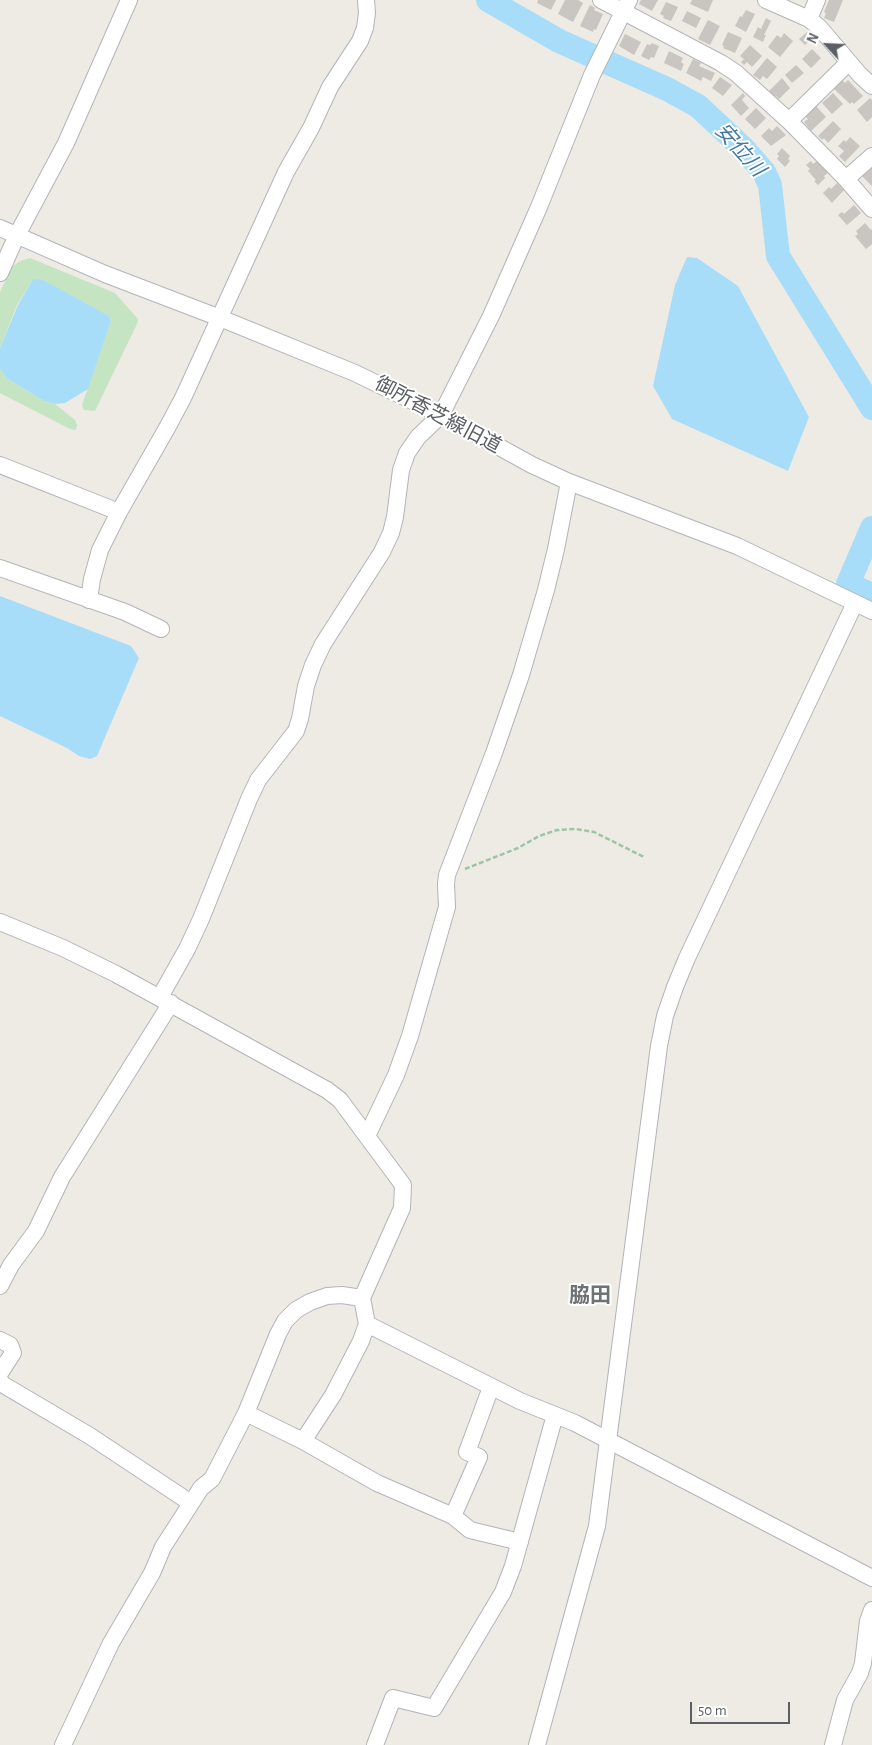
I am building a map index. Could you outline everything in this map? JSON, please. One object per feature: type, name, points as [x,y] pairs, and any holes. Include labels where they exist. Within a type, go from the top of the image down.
[{"type":"street","points":[[0,273],[17,235],[69,135],[129,0]]},
{"type":"street","points":[[89,600],[92,579],[100,550],[119,512],[168,428],[286,172],[311,128],[330,87],[360,41],[365,28],[366,0]]},
{"type":"street","points":[[601,0],[626,6],[721,63],[749,83],[846,179],[872,209]]},
{"type":"street","points":[[766,0],[808,19],[819,27],[872,86]]},
{"type":"street","points":[[808,19],[817,0]]},
{"type":"street","points":[[0,1286],[11,1266],[36,1231],[62,1176],[165,1000],[201,919],[258,780],[296,731],[306,686],[323,644],[382,552],[391,533],[401,470],[407,453],[418,437],[441,416],[515,263],[592,75],[626,6]]},
{"type":"street","points":[[789,121],[849,62]]},
{"type":"street","points":[[846,179],[872,156]]},
{"type":"street","name":"御所香芝線旧道","points":[[0,228],[105,274],[355,373],[441,416],[532,465],[569,482],[737,546],[872,611]]},
{"type":"street","points":[[0,465],[119,512]]},
{"type":"street","points":[[367,1136],[396,1075],[410,1036],[447,907],[447,875],[494,753],[521,676],[546,590],[569,482]]},
{"type":"street","points":[[0,568],[125,612],[161,629]]},
{"type":"street","points":[[537,1745],[592,1547],[600,1506],[659,1046],[665,1016],[687,958],[855,603]]},
{"type":"street","points":[[0,922],[89,960],[327,1090],[340,1100],[403,1184],[402,1208],[362,1298],[367,1324],[361,1341],[333,1395],[303,1442]]},
{"type":"street","points":[[63,1745],[111,1643],[152,1573],[163,1547],[200,1488],[212,1480],[246,1414],[285,1321],[296,1310],[310,1302],[327,1296],[342,1295],[362,1298]]},
{"type":"street","points":[[367,1324],[491,1387],[609,1441],[872,1578]]},
{"type":"street","points":[[0,1340],[10,1345],[13,1353],[0,1374]]},
{"type":"street","points":[[0,1380],[2,1384],[90,1436],[191,1503]]},
{"type":"street","points":[[453,1516],[479,1457],[467,1452],[491,1387]]},
{"type":"street","points":[[246,1414],[303,1442],[377,1483],[453,1516],[470,1530],[520,1542]]},
{"type":"street","points":[[374,1745],[394,1698],[434,1708],[503,1592],[513,1566],[555,1415]]},
{"type":"street","points":[[833,1745],[844,1700],[860,1673],[868,1621],[872,1610]]},
{"type":"path","points":[[447,875],[518,848],[539,836],[557,830],[576,829],[594,832],[644,857]]},
{"type":"green space","points":[[30,258],[115,293],[138,319],[95,411],[84,410],[82,405],[111,321],[109,316],[33,279],[17,305],[0,348],[0,292],[12,267],[20,261]]},
{"type":"green space","points":[[0,369],[8,379],[44,401],[55,404],[75,420],[76,430],[70,429],[0,393]]},
{"type":"water","points":[[687,257],[697,258],[738,286],[809,417],[788,471],[672,419],[653,386],[675,285]]},
{"type":"water","points":[[33,279],[43,280],[109,316],[111,321],[88,389],[65,403],[55,404],[44,401],[8,379],[0,369],[0,348],[18,305]]},
{"type":"water","points":[[0,596],[131,646],[139,658],[97,756],[90,759],[79,756],[67,748],[0,716]]},
{"type":"building","points":[[538,0],[556,0],[551,10],[537,3]]},
{"type":"building","points":[[565,0],[578,0],[583,3],[573,22],[558,14]]},
{"type":"building","points":[[641,0],[658,0],[652,11],[639,4]]},
{"type":"building","points":[[692,0],[713,0],[708,12],[690,4]]},
{"type":"building","points":[[829,0],[843,0],[834,22],[824,18],[826,13],[824,12]]},
{"type":"building","points":[[666,2],[678,7],[671,21],[663,18],[664,16],[660,14]]},
{"type":"building","points":[[590,5],[595,8],[594,10],[603,14],[596,30],[594,29],[593,32],[580,26]]},
{"type":"building","points":[[746,10],[755,14],[746,32],[735,26],[740,16],[742,17]]},
{"type":"building","points":[[687,11],[701,18],[696,28],[682,21]]},
{"type":"building","points":[[766,18],[771,21],[764,35],[766,35],[763,42],[753,37],[758,27],[761,29]]},
{"type":"building","points":[[708,20],[720,26],[710,45],[698,39]]},
{"type":"building","points":[[728,32],[742,38],[735,53],[723,48],[724,46],[722,45]]},
{"type":"building","points":[[807,32],[812,38],[805,45],[799,39]]},
{"type":"building","points":[[784,33],[793,41],[780,57],[768,47],[777,35],[781,38]]},
{"type":"building","points":[[625,34],[641,42],[634,55],[619,46]]},
{"type":"building","points":[[652,43],[659,46],[654,58],[651,57],[649,60],[641,56],[647,44],[650,45]]},
{"type":"building","points":[[750,45],[762,56],[752,67],[747,62],[744,65],[741,62],[744,59],[740,56]]},
{"type":"building","points":[[812,49],[821,58],[811,68],[802,59]]},
{"type":"building","points":[[669,51],[683,58],[681,62],[684,64],[681,71],[664,63]]},
{"type":"building","points":[[767,58],[777,67],[767,79],[763,76],[760,80],[753,75]]},
{"type":"building","points":[[693,59],[701,63],[699,66],[715,73],[711,81],[703,77],[701,81],[686,73]]},
{"type":"building","points":[[796,65],[804,73],[792,83],[785,75]]},
{"type":"building","points":[[720,77],[732,85],[723,96],[712,88]]},
{"type":"building","points":[[782,78],[790,88],[779,99],[769,91]]},
{"type":"building","points":[[842,80],[845,83],[848,80],[863,96],[854,104],[852,102],[850,104],[833,88]]},
{"type":"building","points":[[743,93],[745,96],[742,100],[749,108],[741,116],[731,105]]},
{"type":"building","points":[[833,93],[843,104],[832,114],[822,103]]},
{"type":"building","points":[[870,98],[872,100],[872,117],[867,122],[857,110]]},
{"type":"building","points":[[816,106],[826,117],[811,131],[804,122],[808,119],[805,116]]},
{"type":"building","points":[[756,108],[766,118],[755,129],[745,119]]},
{"type":"building","points":[[833,121],[841,129],[828,143],[824,138],[822,140],[818,136]]},
{"type":"building","points":[[777,126],[786,135],[771,146],[761,136],[769,128],[772,131]]},
{"type":"building","points":[[850,137],[860,146],[845,162],[839,156],[844,151],[838,146],[844,140],[846,142]]},
{"type":"building","points":[[782,148],[790,156],[788,159],[790,161],[785,167],[777,159],[779,156],[777,154]]},
{"type":"building","points":[[811,161],[813,164],[817,161],[828,173],[818,185],[806,165]]},
{"type":"building","points":[[872,168],[872,186],[862,176]]},
{"type":"building","points":[[837,183],[844,190],[832,203],[823,193]]},
{"type":"building","points":[[854,205],[861,213],[847,225],[838,215],[842,212],[844,214]]},
{"type":"building","points":[[865,223],[872,229],[872,244],[866,249],[855,236],[858,234],[856,231]]},
{"type":"waterway","name":"安位川","points":[[488,0],[559,41],[667,89],[698,106],[744,149],[764,172],[770,185],[778,256],[872,408]]},
{"type":"waterway","name":"安位川","points":[[872,528],[848,584],[872,595]]},
{"type":"district","name":"脇田","points":[[590,1296]]}]
